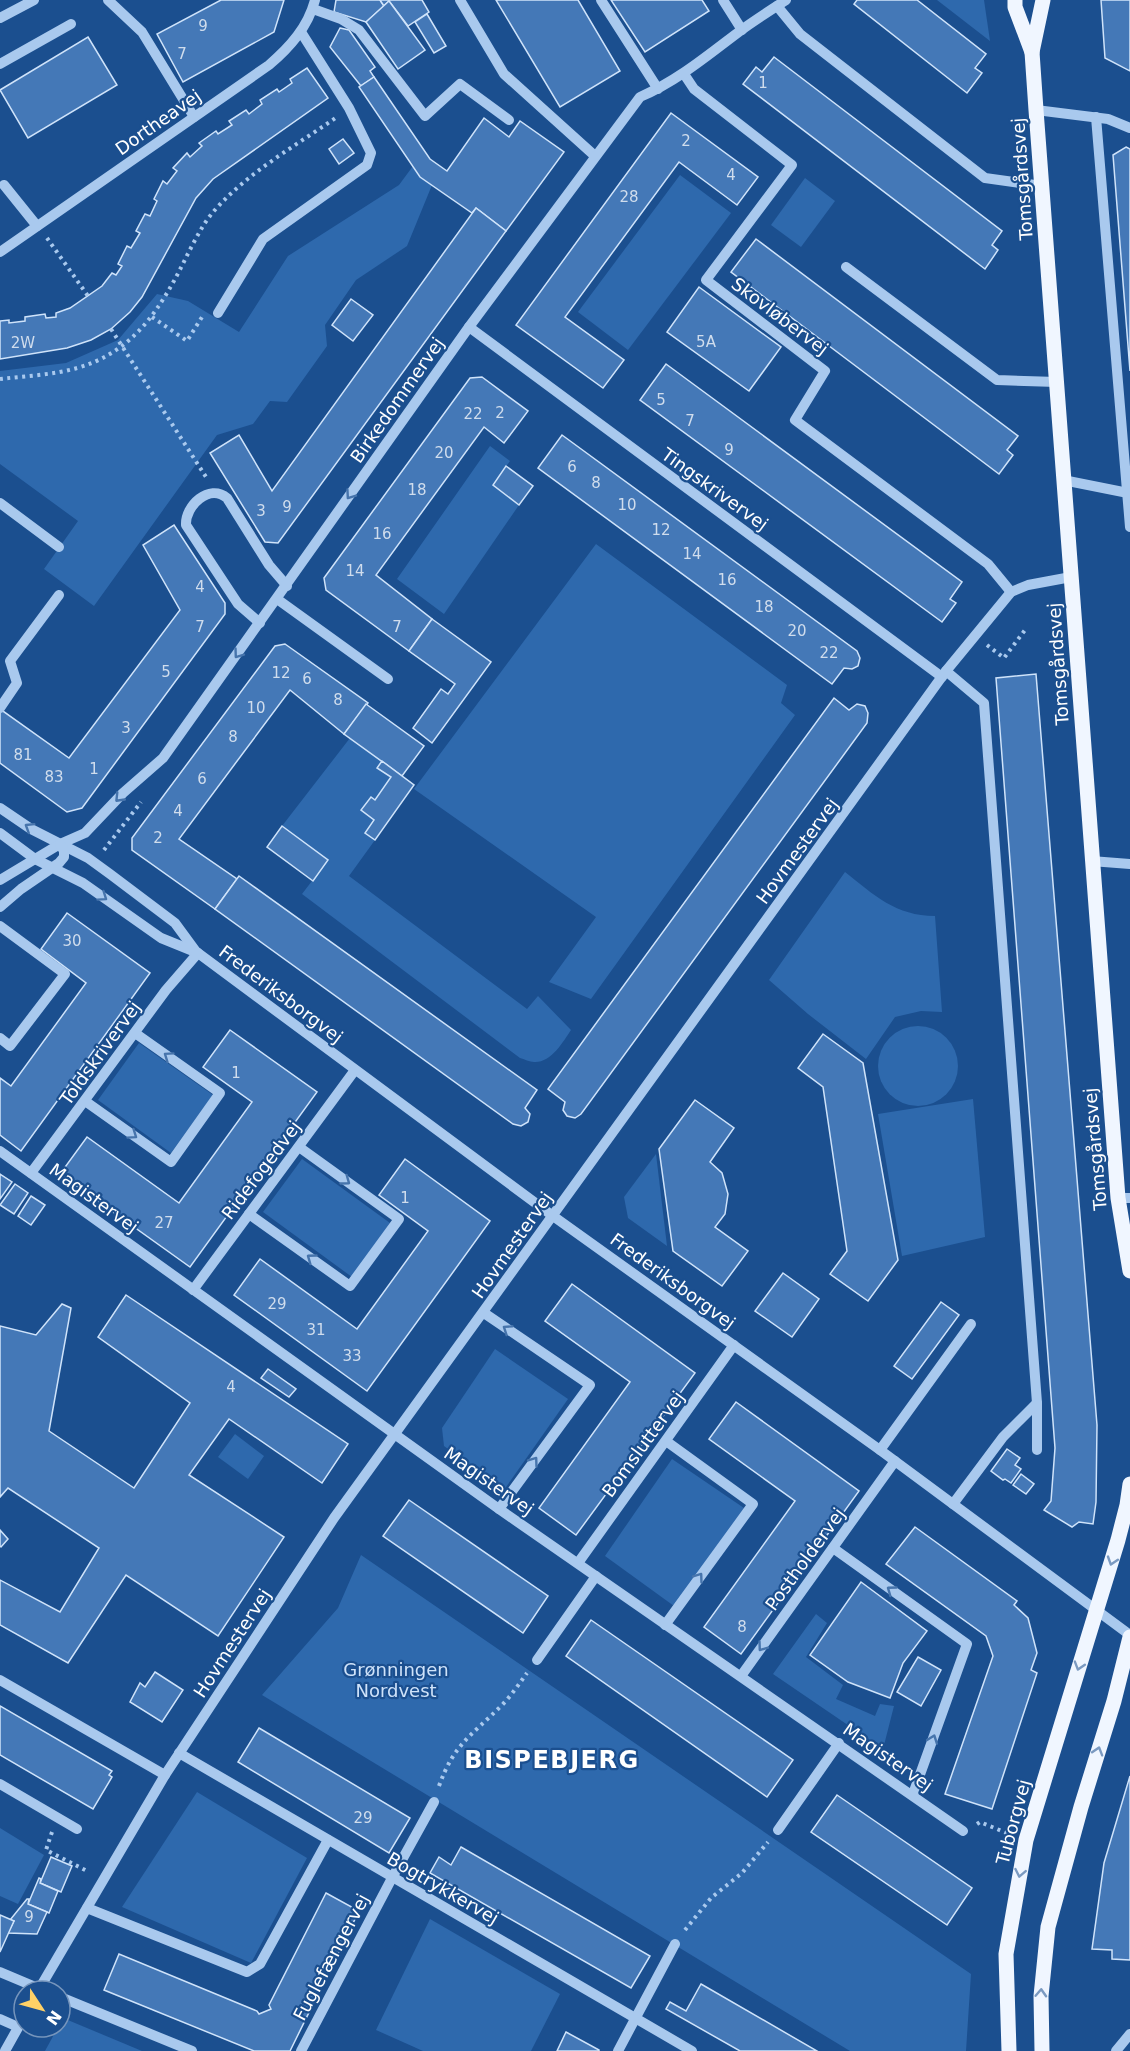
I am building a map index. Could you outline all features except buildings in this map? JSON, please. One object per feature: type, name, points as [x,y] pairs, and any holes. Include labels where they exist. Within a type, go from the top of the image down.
[{"type":"main road","name":"Tomsgårdsvej","points":[[1015,0],[1015,7],[1032,52]]},
{"type":"main road","name":"Tomsgårdsvej","points":[[1043,0],[1032,52],[1091,861],[1130,1271]]},
{"type":"main road","points":[[1096,1610],[1118,1540],[1130,1484]]},
{"type":"main road","name":"Tuborgvej","points":[[1009,2051],[1006,1954],[1026,1840],[1096,1610]]},
{"type":"main road","points":[[1042,2051],[1041,1996],[1048,1927],[1081,1807],[1114,1701],[1130,1636]]},
{"type":"street","points":[[0,18],[34,0]]},
{"type":"street","points":[[108,0],[142,32],[194,117]]},
{"type":"street","points":[[460,0],[504,74],[596,156]]},
{"type":"street","points":[[601,0],[658,89]]},
{"type":"street","points":[[723,0],[742,30]]},
{"type":"street","points":[[781,3],[800,34],[985,178],[1042,186]]},
{"type":"street","name":"Birkedommervej","points":[[0,880],[60,844],[85,833],[123,793],[163,758],[469,327],[640,97],[684,74],[781,3]]},
{"type":"street","points":[[314,4],[359,30],[425,116],[460,84],[509,120]]},
{"type":"street","name":"Dortheavej","points":[[0,252],[269,64],[286,50],[300,32],[314,4]]},
{"type":"street","points":[[0,64],[71,24]]},
{"type":"street","points":[[218,313],[263,238],[367,165],[371,153],[350,108],[300,32]]},
{"type":"street","name":"Skovløbervej","points":[[684,74],[694,89],[792,165],[706,280],[825,371],[795,420],[988,564],[1011,592]]},
{"type":"street","points":[[1036,110],[1108,118],[1130,128]]},
{"type":"street","points":[[1096,117],[1130,527]]},
{"type":"street","points":[[1,183],[38,226]]},
{"type":"street","points":[[846,267],[997,380],[1057,382]]},
{"type":"street","name":"Tingskrivervej","points":[[469,327],[984,703],[1037,1403],[1037,1450]]},
{"type":"street","points":[[1063,480],[1129,494]]},
{"type":"street","points":[[260,623],[238,604],[186,525],[187,516],[197,501],[209,493],[221,493],[269,565],[287,586]]},
{"type":"street","points":[[0,503],[59,547]]},
{"type":"street","points":[[1011,592],[1028,585],[1071,577]]},
{"type":"street","name":"Hovmestervej","points":[[47,1979],[165,1775],[334,1518],[944,674],[1011,592]]},
{"type":"street","points":[[0,708],[17,683],[10,661],[59,595]]},
{"type":"street","points":[[277,599],[388,679]]},
{"type":"street","name":"Frederiksborgvej","points":[[0,808],[31,829],[88,858],[175,923],[198,953]]},
{"type":"street","name":"Frederiksborgvej","points":[[0,833],[34,859],[83,883],[161,938],[198,953],[553,1215],[880,1450],[1130,1636]]},
{"type":"street","points":[[0,908],[64,857],[60,844]]},
{"type":"street","points":[[1091,861],[1130,864]]},
{"type":"street","points":[[0,926],[65,974],[10,1046],[0,1038]]},
{"type":"street","name":"Toldskrivervej","points":[[31,1173],[166,990],[198,953]]},
{"type":"street","points":[[85,1101],[171,1162],[220,1093],[135,1033]]},
{"type":"street","name":"Ridefogedvej","points":[[193,1290],[356,1070]]},
{"type":"street","points":[[249,1214],[350,1286],[399,1219],[299,1147]]},
{"type":"street","name":"Magistervej","points":[[0,1151],[499,1509],[913,1794],[963,1831]]},
{"type":"street","points":[[484,1313],[590,1385],[499,1509]]},
{"type":"street","points":[[880,1450],[971,1324]]},
{"type":"street","name":"Bomsluttervej","points":[[578,1563],[734,1345]]},
{"type":"street","points":[[953,1504],[1003,1437],[1037,1403]]},
{"type":"street","points":[[665,1625],[753,1504],[666,1441]]},
{"type":"street","name":"Postholdervej","points":[[741,1676],[895,1461]]},
{"type":"street","points":[[833,1548],[967,1644],[913,1794]]},
{"type":"street","points":[[537,1660],[596,1576]]},
{"type":"street","points":[[0,1680],[165,1775]]},
{"type":"street","points":[[778,1830],[839,1743]]},
{"type":"street","name":"Bogtrykkervej","points":[[179,1753],[692,2051]]},
{"type":"street","points":[[0,1784],[77,1829]]},
{"type":"street","name":"Fuglefængervej","points":[[301,2051],[434,1802]]},
{"type":"street","points":[[87,1908],[247,1972],[260,1964],[328,1840]]},
{"type":"street","points":[[618,2051],[675,1944]]},
{"type":"street","points":[[0,1972],[16,1979]]},
{"type":"street","points":[[72,2002],[192,2051]]},
{"type":"street","points":[[1116,2051],[1130,2034]]},
{"type":"path","points":[[0,379],[76,368],[123,346],[152,317],[212,214],[235,188],[350,108]]},
{"type":"path","points":[[38,226],[88,296]]},
{"type":"path","points":[[152,317],[187,341],[207,310],[218,313]]},
{"type":"path","points":[[111,329],[215,492]]},
{"type":"path","points":[[1004,658],[1025,630]]},
{"type":"path","points":[[434,1802],[452,1755],[474,1730],[502,1705],[537,1660]]},
{"type":"path","points":[[57,1817],[46,1851],[103,1880]]},
{"type":"path","points":[[980,1822],[1026,1840]]},
{"type":"path","points":[[675,1944],[711,1898],[742,1873],[778,1830]]},
{"type":"green space","points":[[937,0],[984,0],[990,41]]},
{"type":"green space","points":[[413,166],[420,177],[432,185],[407,246],[356,280],[325,325],[327,346],[287,402],[270,401],[253,424],[217,435],[94,606],[44,569],[78,521],[0,464],[0,371],[66,363],[118,340],[157,294],[188,301],[239,332],[288,256],[399,185]]},
{"type":"green space","points":[[680,175],[731,213],[628,350],[578,312]]},
{"type":"green space","points":[[805,178],[835,201],[801,247],[771,225]]},
{"type":"green space","points":[[490,446],[510,461],[493,485],[519,505],[444,614],[397,579]]},
{"type":"green space","points":[[596,544],[787,685],[781,703],[795,715],[591,999],[549,982],[596,917],[414,789]]},
{"type":"green space","points":[[350,738],[382,761],[378,768],[391,777],[375,800],[370,798],[361,810],[374,820],[365,833],[375,840],[349,876],[527,1009],[538,996],[571,1030],[556,1051],[546,1059],[534,1062],[520,1058],[302,894],[328,860],[282,826]]},
{"type":"green space","points":[[845,872],[886,903],[909,912],[935,916],[942,1012],[921,1011],[895,1017],[866,1059],[769,980]]},
{"type":"green space","points":[[918,1026],[933,1029],[946,1038],[955,1051],[958,1066],[955,1081],[946,1094],[933,1103],[918,1106],[903,1103],[890,1094],[881,1081],[878,1066],[881,1051],[890,1038],[903,1029]]},
{"type":"green space","points":[[139,1043],[213,1095],[171,1153],[98,1100]]},
{"type":"green space","points":[[973,1099],[985,1237],[902,1256],[878,1114]]},
{"type":"green space","points":[[656,1154],[667,1246],[628,1218],[624,1197]]},
{"type":"green space","points":[[302,1159],[390,1223],[352,1277],[263,1212]]},
{"type":"green space","points":[[495,1349],[568,1399],[504,1490],[444,1446],[442,1428]]},
{"type":"green space","points":[[235,1434],[264,1456],[248,1479],[218,1457]]},
{"type":"green space","points":[[672,1459],[744,1508],[674,1606],[605,1556]]},
{"type":"green space","name":"Grønningen Nordvest","points":[[361,1555],[971,1974],[966,2051],[850,2051],[262,1695],[338,1608]]},
{"type":"green space","points":[[816,1614],[827,1623],[806,1657],[843,1685],[836,1699],[875,1716],[880,1704],[894,1706],[883,1749],[773,1674]]},
{"type":"green space","points":[[197,1792],[307,1858],[251,1963],[122,1907]]},
{"type":"green space","points":[[0,1828],[44,1855],[18,1904],[0,1896]]},
{"type":"green space","points":[[430,1919],[560,1994],[531,2051],[423,2051],[376,2030]]},
{"type":"green space","points":[[72,2022],[142,2051],[45,2051],[52,2039],[72,2039]]},
{"type":"district","name":"BISPEBJERG","points":[[552,1760]]}]
